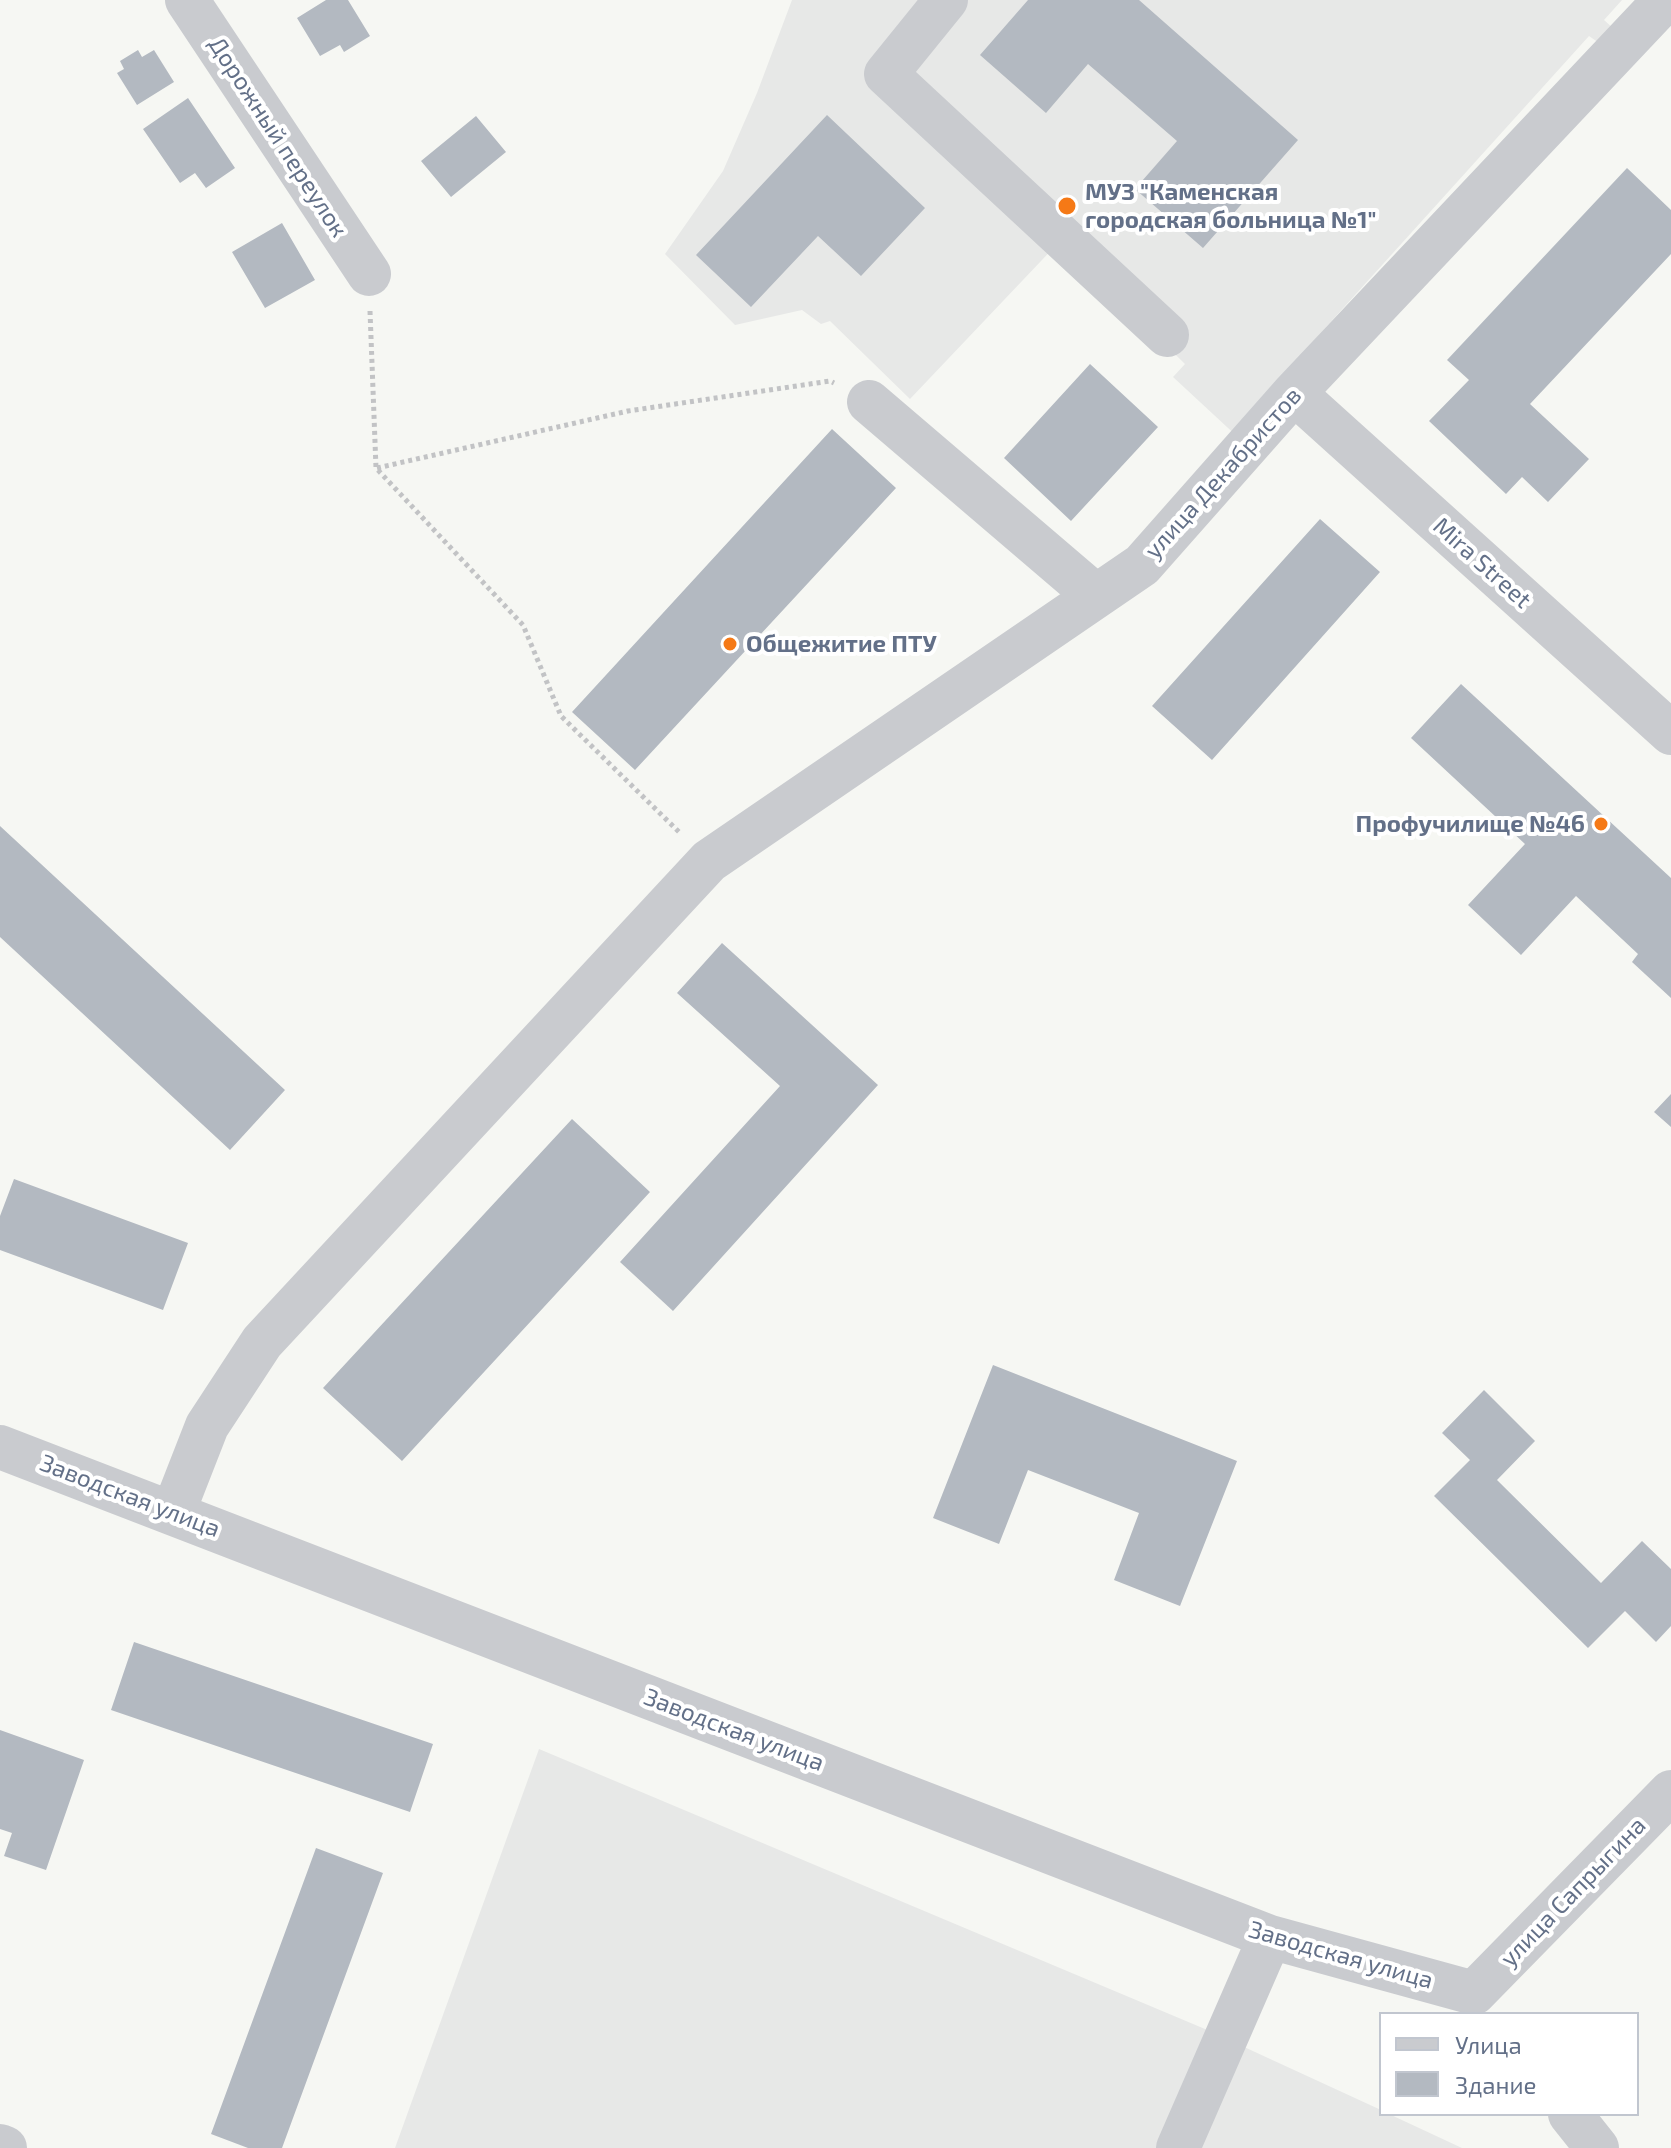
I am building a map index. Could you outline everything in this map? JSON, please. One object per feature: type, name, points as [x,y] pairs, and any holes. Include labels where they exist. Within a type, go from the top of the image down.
[{"type":"street","name":"Дорожный переулок","points":[[187,0],[369,274]]},
{"type":"street","points":[[946,0],[886,74],[1167,335]]},
{"type":"street","name":"улица Декабристов","points":[[173,1513],[207,1426],[262,1342],[709,861],[1142,565],[1294,393],[1665,0]]},
{"type":"street","name":"Mira Street","points":[[1294,393],[1671,733]]},
{"type":"street","points":[[869,402],[1096,596]]},
{"type":"street","name":"Заводская улица","points":[[0,1447],[1270,1937],[1483,2003]]},
{"type":"street","name":"улица Сапрыгина","points":[[1483,2003],[1671,1792]]},
{"type":"street","points":[[1178,2148],[1270,1937]]},
{"type":"street","points":[[1572,2116],[1597,2148]]},
{"type":"path","points":[[369,274],[376,468],[523,625],[561,716],[709,861]]},
{"type":"path","points":[[376,468],[628,411],[830,381],[869,402]]},
{"type":"shaded area","name":"МУЗ \"Каменская городская больница №1\"","points":[[792,0],[1622,0],[1604,20],[1614,29],[1602,45],[1589,36],[1271,388],[1241,440],[1173,377],[1185,364],[1060,241],[910,399],[830,321],[821,324],[802,310],[735,325],[665,254],[723,171]]},
{"type":"shaded area","points":[[539,1749],[1205,2029],[1379,2109],[1379,2116],[1393,2116],[1462,2148],[395,2148]]},
{"type":"building","points":[[326,0],[348,0],[370,36],[344,52],[340,45],[320,56],[297,18]]},
{"type":"building","points":[[1028,0],[1139,0],[1298,140],[1203,248],[1135,189],[1177,141],[1088,64],[1046,113],[980,55]]},
{"type":"building","points":[[138,50],[142,57],[154,50],[174,82],[137,105],[117,73],[124,69],[120,61]]},
{"type":"building","points":[[188,98],[235,168],[206,188],[195,173],[180,183],[143,129]]},
{"type":"building","points":[[827,115],[925,208],[861,276],[818,236],[751,307],[696,255]]},
{"type":"building","points":[[476,116],[506,152],[451,197],[421,161]]},
{"type":"building","points":[[1627,168],[1671,210],[1671,254],[1530,404],[1589,459],[1548,502],[1522,477],[1506,494],[1429,421],[1469,380],[1447,360]]},
{"type":"building","points":[[282,223],[315,280],[265,308],[232,252]]},
{"type":"building","points":[[1090,364],[1158,427],[1071,521],[1004,458]]},
{"type":"building","points":[[832,429],[896,488],[635,770],[572,712]]},
{"type":"building","points":[[1320,519],[1380,572],[1212,760],[1152,706]]},
{"type":"building","points":[[1461,684],[1671,878],[1671,998],[1632,962],[1638,954],[1576,896],[1521,955],[1468,905],[1525,844],[1411,738]]},
{"type":"building","points":[[0,826],[285,1090],[230,1150],[0,937]]},
{"type":"building","points":[[722,943],[878,1085],[673,1311],[620,1262],[780,1086],[677,993]]},
{"type":"building","points":[[1671,1094],[1671,1127],[1654,1112]]},
{"type":"building","points":[[572,1119],[650,1192],[402,1461],[323,1388]]},
{"type":"building","points":[[14,1179],[188,1243],[163,1310],[0,1250],[0,1216]]},
{"type":"building","points":[[993,1365],[1237,1461],[1180,1606],[1114,1580],[1139,1513],[1028,1470],[999,1544],[933,1518]]},
{"type":"building","points":[[1484,1390],[1535,1441],[1497,1480],[1601,1583],[1642,1541],[1671,1569],[1671,1626],[1656,1642],[1625,1611],[1588,1648],[1434,1496],[1470,1460],[1442,1433]]},
{"type":"building","points":[[134,1642],[433,1744],[410,1812],[111,1710]]},
{"type":"building","points":[[0,1730],[84,1760],[46,1870],[4,1856],[12,1833],[0,1829]]},
{"type":"building","points":[[316,1848],[383,1873],[282,2148],[248,2148],[211,2134]]},
{"type":"place","name":"МУЗ \"Каменская городская больница №1\"","points":[[1067,206]]},
{"type":"place","name":"Общежитие ПТУ","points":[[730,644]]},
{"type":"place","name":"Профучилище №46","points":[[1601,824]]}]
